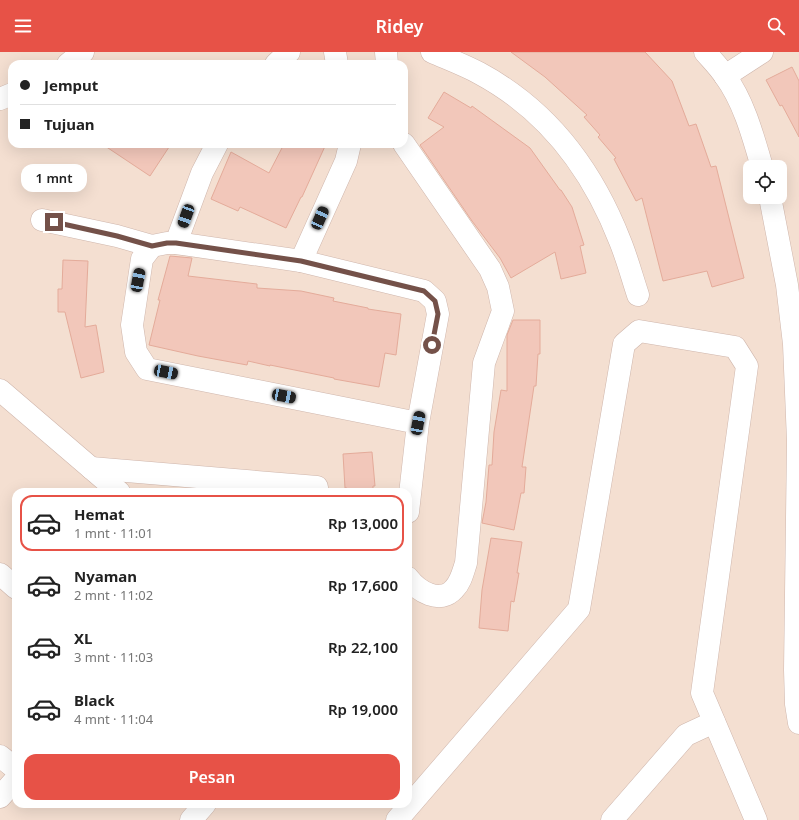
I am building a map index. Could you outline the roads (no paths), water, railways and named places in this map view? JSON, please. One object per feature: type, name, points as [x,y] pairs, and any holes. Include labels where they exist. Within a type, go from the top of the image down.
[{"type":"street","points":[[73,60],[83,52]]},
{"type":"street","points":[[280,60],[288,52]]},
{"type":"street","points":[[432,52],[479,73],[513,94],[542,118],[576,156],[594,184],[621,241],[638,295]]},
{"type":"street","points":[[705,52],[725,76],[735,92],[748,122],[760,160]]},
{"type":"street","points":[[725,76],[762,52]]},
{"type":"street","points":[[176,243],[202,173],[215,148]]},
{"type":"street","points":[[301,261],[346,160],[349,148]]},
{"type":"street","points":[[407,148],[490,269],[498,287],[503,311],[500,323],[484,363],[466,563],[460,582],[454,590],[445,595],[436,596],[420,590],[412,582]]},
{"type":"street","points":[[771,204],[788,285],[794,344],[799,441],[795,670],[796,704],[799,723]]},
{"type":"street","points":[[42,220],[117,236],[152,246],[176,243],[301,261],[424,291],[435,301],[438,314],[418,423],[411,488]]},
{"type":"street","points":[[152,246],[142,259],[132,325],[136,352],[147,369],[418,423]]},
{"type":"street","points":[[412,803],[580,609],[624,344],[639,331],[735,348],[747,366],[702,693],[756,820]]},
{"type":"street","points":[[1,386],[115,488]]},
{"type":"street","points":[[91,468],[316,487]]},
{"type":"street","points":[[0,574],[12,584]]},
{"type":"street","points":[[612,820],[686,735],[714,722]]},
{"type":"street","points":[[0,756],[12,766]]},
{"type":"street","points":[[0,797],[12,784]]},
{"type":"street","points":[[191,820],[202,808]]},
{"type":"street","points":[[397,820],[407,808]]}]
